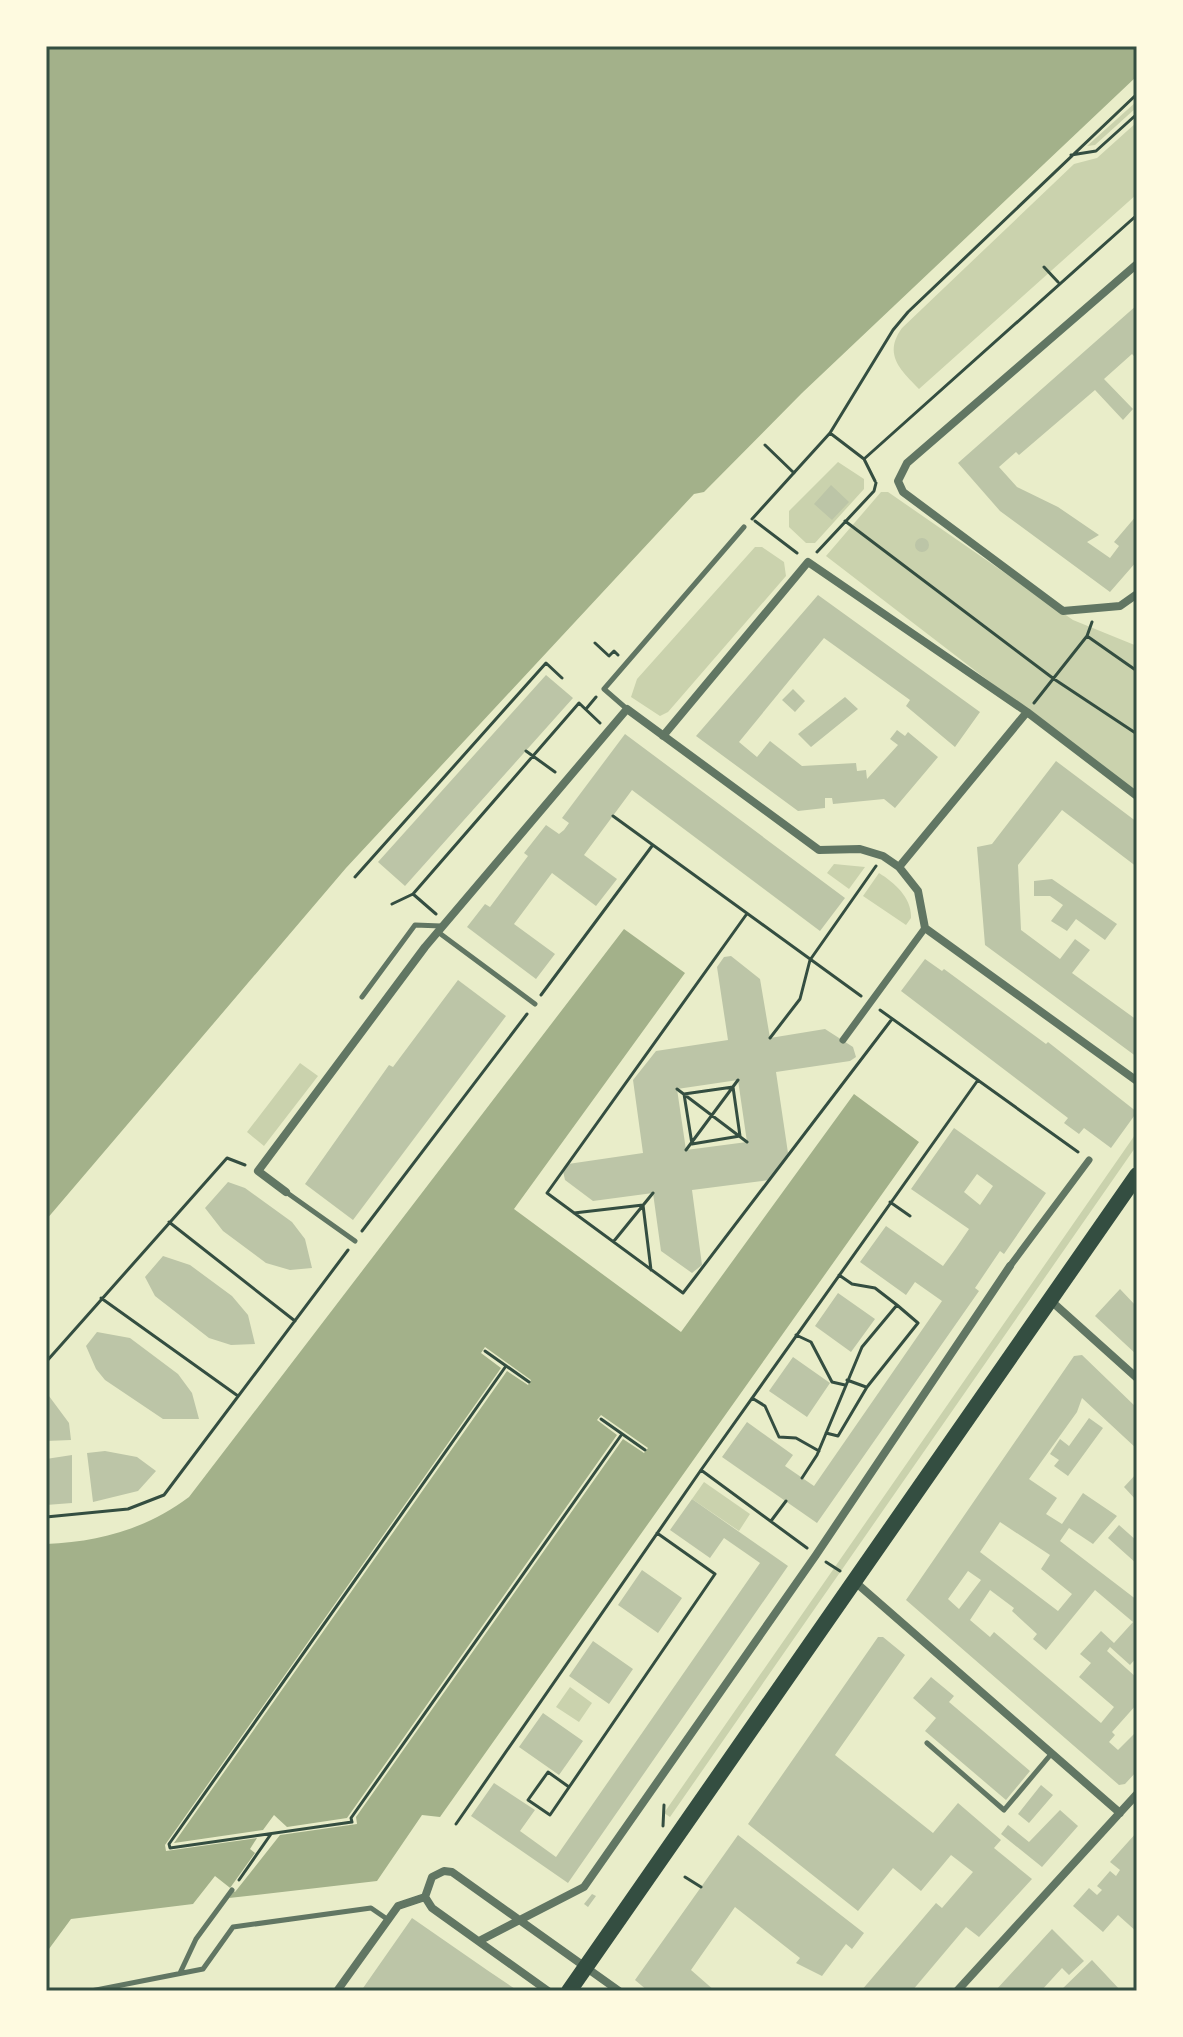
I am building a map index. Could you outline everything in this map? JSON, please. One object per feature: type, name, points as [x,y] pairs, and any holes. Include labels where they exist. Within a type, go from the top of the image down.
[{"type":"main road","points":[[569,1991],[1137,1175]]},
{"type":"street","points":[[1137,264],[898,474],[903,492],[1063,611],[1120,606],[1137,594]]},
{"type":"street","points":[[663,736],[808,562],[1027,712],[1137,796]]},
{"type":"street","points":[[286,1192],[258,1171],[442,927],[627,709],[819,850],[860,849],[883,856],[899,867],[918,891],[925,928],[1137,1081]]},
{"type":"street","points":[[899,867],[1027,712]]},
{"type":"street","points":[[843,1040],[925,928]]},
{"type":"street","points":[[479,1941],[584,1887],[816,1555],[1010,1266],[1089,1160]]},
{"type":"street","points":[[1050,1300],[1137,1378]]},
{"type":"street","points":[[854,1581],[1120,1813]]},
{"type":"street","points":[[957,1991],[1137,1794]]},
{"type":"street","points":[[425,1897],[432,1877],[444,1871],[452,1872],[587,1965],[619,1991]]},
{"type":"street","points":[[337,1991],[398,1906],[425,1897]]},
{"type":"street","points":[[425,1897],[432,1908],[548,1991]]},
{"type":"lane","points":[[627,709],[604,689],[744,527]]},
{"type":"lane","points":[[362,997],[415,925],[442,927],[535,1004]]},
{"type":"lane","points":[[286,1192],[355,1241]]},
{"type":"lane","points":[[927,1743],[1004,1810],[1053,1752]]},
{"type":"lane","points":[[180,1974],[196,1939],[232,1890]]},
{"type":"lane","points":[[91,1991],[203,1969],[233,1927],[371,1908],[387,1919]]},
{"type":"path","points":[[830,433],[864,459],[872,468],[876,483],[874,491],[808,562],[752,518],[830,433],[898,324],[1070,155],[1137,94]]},
{"type":"path","points":[[1070,155],[1096,151],[1137,114]]},
{"type":"path","points":[[864,459],[1137,215]]},
{"type":"path","points":[[1044,267],[1059,283]]},
{"type":"path","points":[[765,445],[794,473]]},
{"type":"path","points":[[845,521],[1054,679],[1137,734]]},
{"type":"path","points":[[1027,712],[1087,636],[1096,610]]},
{"type":"path","points":[[1087,636],[1137,671]]},
{"type":"path","points":[[595,643],[609,656],[614,651]]},
{"type":"path","points":[[355,877],[546,663],[562,678]]},
{"type":"path","points":[[586,709],[604,689]]},
{"type":"path","points":[[392,904],[413,894],[579,703],[609,730]]},
{"type":"path","points":[[492,723],[499,729]]},
{"type":"path","points":[[526,751],[566,781]]},
{"type":"path","points":[[613,816],[1089,1160]]},
{"type":"path","points":[[46,1517],[128,1509],[164,1495],[652,846]]},
{"type":"path","points":[[770,1038],[800,999],[810,960],[883,856]]},
{"type":"path","points":[[413,894],[442,927]]},
{"type":"path","points":[[746,915],[547,1193],[683,1293],[892,1019]]},
{"type":"path","points":[[640,1061],[645,1065]]},
{"type":"path","points":[[686,1150],[738,1080]]},
{"type":"path","points":[[456,1824],[751,1398],[978,1080]]},
{"type":"path","points":[[684,1094],[733,1087]]},
{"type":"path","points":[[733,1087],[740,1136]]},
{"type":"path","points":[[677,1089],[747,1142]]},
{"type":"path","points":[[684,1094],[692,1144]]},
{"type":"path","points":[[692,1144],[740,1136]]},
{"type":"path","points":[[46,1362],[227,1158],[258,1171]]},
{"type":"path","points":[[614,1241],[653,1193]]},
{"type":"path","points":[[890,1202],[910,1216]]},
{"type":"path","points":[[574,1213],[643,1205]]},
{"type":"path","points":[[643,1205],[651,1270]]},
{"type":"path","points":[[169,1222],[295,1321]]},
{"type":"path","points":[[826,1433],[838,1436],[867,1387],[918,1323],[875,1288],[852,1284],[839,1275]]},
{"type":"path","points":[[101,1298],[238,1396]]},
{"type":"path","points":[[802,1478],[819,1451],[862,1347],[897,1305]]},
{"type":"path","points":[[796,1335],[811,1342],[832,1382],[867,1387]]},
{"type":"path","points":[[485,1351],[529,1382]]},
{"type":"path","points":[[506,1366],[170,1848],[352,1822],[351,1818],[622,1434]]},
{"type":"path","points":[[751,1398],[765,1406],[779,1437],[796,1438],[819,1451]]},
{"type":"path","points":[[601,1419],[645,1450]]},
{"type":"path","points":[[701,1470],[833,1566]]},
{"type":"path","points":[[771,1521],[786,1501]]},
{"type":"path","points":[[569,1787],[548,1772],[528,1800],[550,1815],[715,1574],[657,1533]]},
{"type":"path","points":[[232,1890],[271,1834]]},
{"type":"path","points":[[685,1877],[701,1887]]},
{"type":"shaded area","points":[[46,46],[1137,46],[1137,76],[802,393],[704,492],[694,494],[346,868],[46,1220]]},
{"type":"shaded area","points":[[1137,101],[1137,107],[1095,145],[1087,146]]},
{"type":"shaded area","points":[[1137,122],[1137,194],[919,389],[900,368],[894,354],[896,337],[902,328],[1074,164],[1097,158]]},
{"type":"shaded area","points":[[838,462],[864,479],[864,489],[815,543],[806,543],[789,527],[789,511]]},
{"type":"shaded area","points":[[881,492],[888,492],[1073,620],[1137,646],[1137,795],[826,556]]},
{"type":"shaded area","points":[[755,547],[762,547],[784,562],[786,576],[668,712],[660,716],[631,697],[637,679]]},
{"type":"shaded area","points":[[834,864],[865,867],[849,889],[827,873]]},
{"type":"shaded area","points":[[879,873],[906,898],[911,918],[906,925],[863,896]]},
{"type":"shaded area","points":[[624,929],[685,973],[514,1209],[681,1332],[854,1094],[919,1142],[440,1817],[422,1815],[377,1881],[229,1898],[234,1891],[215,1876],[193,1904],[71,1919],[46,1953],[46,1544],[121,1532],[156,1518],[189,1497]]},
{"type":"shaded area","points":[[300,1063],[318,1076],[264,1146],[247,1132]]},
{"type":"shaded area","points":[[1137,1132],[1137,1145],[670,1817],[664,1813]]},
{"type":"shaded area","points":[[704,1482],[750,1514],[739,1531],[692,1499]]},
{"type":"shaded area","points":[[570,1687],[592,1703],[579,1722],[556,1707]]},
{"type":"pier","points":[[485,1347],[531,1380],[528,1385],[507,1371],[174,1843],[263,1830],[274,1815],[287,1827],[347,1818],[617,1435],[597,1420],[601,1415],[648,1448],[644,1453],[623,1439],[356,1817],[357,1824],[280,1835],[235,1892],[230,1888],[255,1853],[250,1849],[257,1838],[166,1851],[165,1845],[501,1368],[481,1353]]},
{"type":"building","points":[[1137,305],[1137,359],[1132,354],[1104,379],[1133,409],[1123,420],[1095,390],[1019,455],[1016,452],[999,467],[1017,487],[1058,507],[1099,535],[1087,542],[1110,558],[1119,546],[1114,542],[1137,515],[1137,561],[1110,592],[1000,511],[958,463]]},
{"type":"building","points":[[831,485],[849,502],[832,520],[814,504]]},
{"type":"building","points":[[922,538],[929,545],[922,552],[915,545]]},
{"type":"building","points":[[818,595],[980,712],[955,747],[906,706],[910,700],[824,638],[739,742],[757,757],[770,741],[802,766],[856,763],[857,771],[866,770],[867,779],[898,745],[890,739],[897,730],[905,736],[908,732],[938,757],[895,808],[884,799],[833,804],[832,798],[825,798],[825,808],[798,811],[696,736]]},
{"type":"building","points":[[546,675],[573,698],[405,886],[378,862]]},
{"type":"building","points":[[793,689],[805,701],[795,712],[782,700]]},
{"type":"building","points":[[845,697],[858,709],[811,747],[798,734]]},
{"type":"building","points":[[625,734],[845,898],[820,931],[632,790],[584,855],[617,879],[596,906],[552,873],[514,924],[555,954],[536,979],[467,927],[485,904],[490,907],[528,856],[524,853],[546,825],[559,834],[564,830],[569,823],[562,818]]},
{"type":"building","points":[[1056,761],[1137,822],[1137,867],[1062,810],[1018,865],[1021,930],[1060,959],[1075,939],[1090,950],[1072,973],[1137,1020],[1137,1057],[985,945],[977,847],[992,844]]},
{"type":"building","points":[[1052,879],[1117,924],[1105,940],[1076,919],[1067,931],[1051,921],[1063,905],[1050,896],[1034,896],[1034,881]]},
{"type":"building","points":[[731,956],[760,979],[770,1038],[825,1029],[853,1047],[856,1057],[850,1061],[776,1072],[788,1153],[769,1180],[692,1190],[702,1265],[692,1273],[661,1251],[653,1193],[593,1201],[565,1180],[563,1171],[568,1164],[643,1153],[633,1080],[656,1051],[728,1040],[717,967],[724,957]],"holes":[[[738,1080],[747,1142],[686,1150],[677,1089]]]},
{"type":"building","points":[[925,959],[942,971],[944,969],[1046,1044],[1048,1042],[1137,1112],[1111,1148],[1084,1128],[1079,1134],[1064,1123],[1068,1118],[901,991]]},
{"type":"building","points":[[458,980],[506,1016],[353,1220],[305,1184],[389,1065],[393,1067]]},
{"type":"building","points":[[954,1128],[1046,1193],[1004,1254],[1000,1251],[975,1288],[979,1291],[817,1523],[722,1457],[747,1422],[793,1455],[785,1466],[814,1486],[942,1301],[915,1282],[906,1295],[860,1262],[886,1226],[943,1266],[969,1229],[911,1189]],"holes":[[[977,1174],[993,1186],[980,1205],[964,1192]]]},
{"type":"building","points":[[228,1182],[245,1188],[292,1222],[305,1239],[312,1268],[290,1270],[266,1263],[223,1231],[205,1208]]},
{"type":"building","points":[[163,1256],[190,1265],[232,1296],[248,1315],[255,1344],[231,1345],[209,1338],[155,1296],[145,1277]]},
{"type":"building","points":[[1120,1289],[1137,1307],[1137,1355],[1095,1316]]},
{"type":"building","points":[[838,1293],[875,1319],[851,1352],[815,1326]]},
{"type":"building","points":[[97,1332],[130,1338],[178,1374],[192,1393],[199,1419],[163,1419],[105,1380],[96,1369],[86,1346]]},
{"type":"building","points":[[1082,1355],[1137,1408],[1137,1449],[1082,1398],[1077,1412],[1029,1479],[1057,1498],[1046,1514],[1062,1524],[1083,1493],[1117,1516],[1093,1544],[1069,1528],[1060,1541],[1137,1600],[1137,1657],[1130,1665],[1110,1647],[1107,1651],[1137,1678],[1137,1704],[1112,1732],[1115,1735],[1109,1742],[1118,1750],[1137,1731],[1137,1771],[1125,1784],[1119,1785],[906,1600],[1074,1356]],"holes":[[[1000,1522],[1050,1555],[1041,1569],[1072,1594],[1058,1611],[980,1552]],[[968,1571],[981,1580],[959,1609],[948,1599]],[[990,1590],[1014,1608],[1012,1611],[1037,1634],[1033,1639],[1046,1650],[1095,1590],[1133,1622],[1114,1643],[1101,1631],[1080,1654],[1091,1663],[1079,1677],[1114,1707],[1101,1723],[994,1632],[990,1637],[970,1620]]]},
{"type":"building","points":[[793,1357],[830,1383],[807,1417],[769,1391]]},
{"type":"building","points":[[46,1392],[69,1423],[71,1440],[46,1441]]},
{"type":"building","points":[[1089,1418],[1103,1428],[1068,1476],[1054,1466],[1059,1460],[1050,1454],[1060,1439],[1069,1446]]},
{"type":"building","points":[[105,1451],[137,1457],[156,1471],[138,1491],[93,1502],[87,1453]]},
{"type":"building","points":[[72,1455],[72,1503],[46,1505],[46,1459]]},
{"type":"building","points":[[1137,1473],[1137,1501],[1124,1487]]},
{"type":"building","points":[[692,1499],[788,1566],[568,1883],[471,1816],[494,1783],[535,1810],[520,1831],[556,1857],[760,1563],[724,1538],[710,1558],[670,1530]]},
{"type":"building","points":[[1119,1525],[1137,1541],[1137,1564],[1108,1538]]},
{"type":"building","points":[[642,1570],[682,1598],[658,1633],[618,1605]]},
{"type":"building","points":[[878,1637],[883,1637],[905,1655],[835,1755],[933,1833],[958,1803],[1001,1840],[994,1848],[1032,1879],[979,1937],[966,1927],[912,1991],[861,1991],[936,1903],[942,1908],[973,1872],[951,1855],[921,1891],[893,1868],[858,1911],[748,1824]]},
{"type":"building","points":[[593,1641],[633,1669],[609,1704],[569,1676]]},
{"type":"building","points":[[931,1677],[954,1696],[949,1702],[1030,1771],[1006,1800],[925,1731],[936,1718],[913,1698]]},
{"type":"building","points":[[543,1713],[583,1741],[559,1775],[519,1747]]},
{"type":"building","points":[[1041,1785],[1053,1795],[1029,1823],[1018,1814]]},
{"type":"building","points":[[1060,1810],[1078,1826],[1042,1867],[1001,1834],[1008,1825],[1029,1842]]},
{"type":"building","points":[[1137,1832],[1137,1932],[1118,1915],[1103,1932],[1073,1906],[1089,1888],[1097,1895],[1102,1890],[1097,1886],[1110,1871],[1116,1876],[1120,1870],[1110,1862]]},
{"type":"building","points":[[738,1835],[864,1933],[852,1949],[846,1944],[822,1976],[796,1963],[800,1958],[735,1907],[691,1970],[715,1991],[648,1991],[635,1980]]},
{"type":"building","points":[[592,1894],[596,1896],[588,1907],[584,1904]]},
{"type":"building","points":[[412,1918],[487,1970],[518,1991],[361,1991]]},
{"type":"building","points":[[1052,1929],[1084,1961],[1069,1975],[1062,1968],[1041,1991],[995,1991]]},
{"type":"building","points":[[1092,1960],[1121,1991],[1060,1991]]}]
